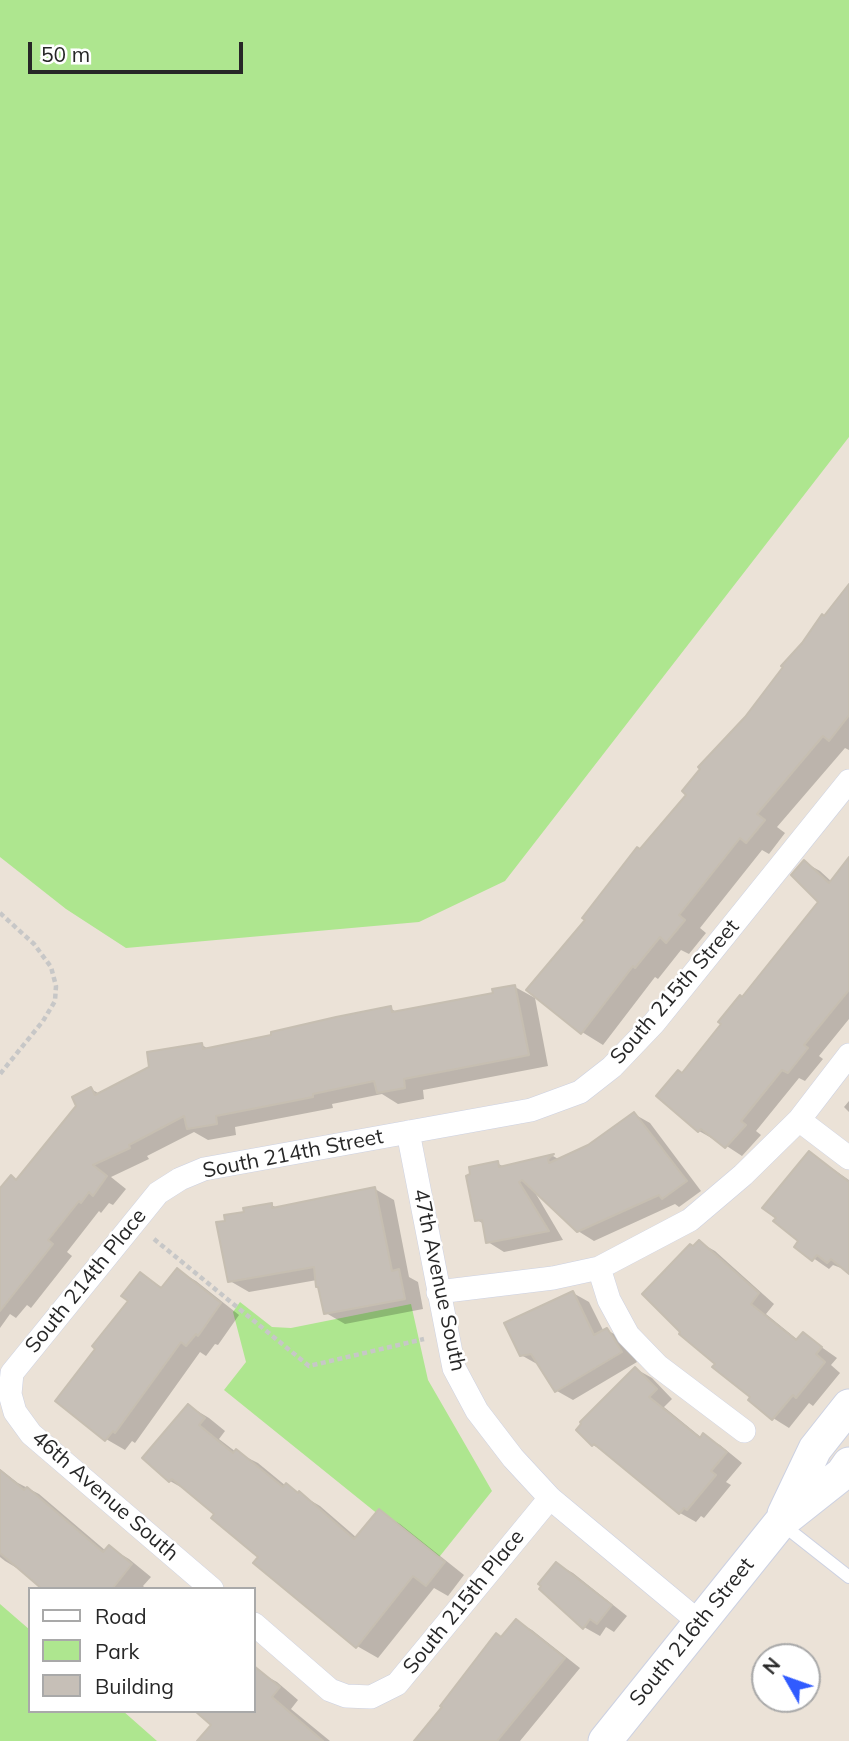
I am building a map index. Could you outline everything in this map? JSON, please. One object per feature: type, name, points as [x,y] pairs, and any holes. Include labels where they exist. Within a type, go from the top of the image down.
[{"type":"street","name":"South 215th Street","points":[[408,1132],[531,1110],[580,1092],[612,1067],[654,1023],[849,781]]},
{"type":"street","points":[[438,1292],[553,1278],[600,1268],[690,1220],[743,1175],[799,1120],[849,1055]]},
{"type":"street","points":[[799,1120],[849,1158]]},
{"type":"street","name":"South 214th Street","points":[[180,1179],[204,1169],[408,1132]]},
{"type":"street","name":"47th Avenue South","points":[[408,1132],[454,1368],[477,1411],[513,1458],[550,1498],[699,1622]]},
{"type":"street","name":"South 214th Place","points":[[5,1394],[12,1374],[158,1193],[180,1179]]},
{"type":"street","points":[[600,1268],[610,1300],[628,1335],[658,1366],[744,1431]]},
{"type":"street","name":"46th Avenue South","points":[[5,1394],[31,1434],[210,1587]]},
{"type":"street","name":"South 216th Street","points":[[780,1523],[815,1449],[849,1406]]},
{"type":"street","name":"South 216th Street","points":[[605,1741],[780,1523],[842,1474],[849,1464]]},
{"type":"street","name":"South 215th Place","points":[[256,1626],[330,1690],[346,1696],[371,1697],[397,1684],[550,1498]]},
{"type":"lane","points":[[780,1523],[849,1577]]},
{"type":"path","points":[[0,913],[34,944],[51,967],[56,986],[55,1001],[43,1021],[0,1074]]},
{"type":"path","points":[[154,1240],[309,1366],[447,1334]]},
{"type":"green space","points":[[0,0],[849,0],[849,437],[505,881],[419,922],[126,948],[66,909],[0,857]]},
{"type":"green space","points":[[240,1302],[272,1327],[291,1328],[411,1304],[428,1380],[492,1491],[436,1561],[224,1390],[246,1362],[233,1312]]},
{"type":"green space","points":[[0,1604],[28,1628],[28,1713],[125,1713],[157,1741],[0,1741]]},
{"type":"building","points":[[849,584],[849,715],[829,741],[823,736],[757,814],[765,820],[746,843],[740,838],[679,915],[685,920],[666,943],[660,937],[635,968],[633,966],[581,1034],[526,990],[585,920],[582,918],[637,847],[640,849],[686,795],[682,791],[700,769],[698,767],[745,717],[783,667],[781,666]]},
{"type":"building","points":[[849,857],[849,990],[804,1045],[808,1048],[788,1073],[782,1070],[741,1121],[746,1125],[725,1148],[701,1129],[698,1132],[656,1096],[678,1070],[682,1073],[721,1024],[718,1022],[740,995],[742,997],[818,902],[791,875],[804,860],[829,883]]},
{"type":"building","points":[[515,985],[529,1055],[404,1079],[405,1088],[377,1093],[374,1081],[313,1094],[313,1097],[216,1116],[217,1124],[187,1129],[184,1116],[129,1145],[130,1148],[93,1165],[107,1176],[93,1196],[89,1192],[81,1203],[79,1201],[48,1240],[53,1244],[0,1311],[0,1188],[11,1175],[16,1180],[76,1106],[72,1097],[91,1087],[95,1095],[149,1067],[147,1052],[202,1043],[203,1049],[271,1035],[271,1032],[336,1017],[391,1006],[392,1012],[493,993],[492,989]]},
{"type":"building","points":[[634,1112],[687,1181],[662,1199],[659,1195],[577,1232],[522,1180],[519,1182],[549,1231],[486,1243],[482,1220],[475,1221],[466,1176],[470,1174],[469,1167],[498,1161],[499,1167],[554,1154],[548,1159],[549,1163],[588,1145]]},
{"type":"building","points":[[809,1151],[849,1182],[849,1274],[831,1259],[827,1263],[817,1255],[812,1261],[794,1247],[798,1241],[773,1221],[776,1218],[762,1208]]},
{"type":"building","points":[[375,1187],[392,1271],[399,1269],[405,1299],[324,1314],[316,1287],[314,1267],[228,1282],[216,1222],[225,1221],[224,1215],[244,1212],[243,1208],[272,1203],[272,1208]]},
{"type":"building","points":[[699,1240],[759,1293],[751,1304],[796,1340],[803,1332],[822,1347],[816,1354],[825,1362],[796,1398],[793,1395],[772,1420],[748,1400],[750,1397],[712,1367],[715,1364],[679,1334],[642,1294],[690,1244],[693,1246]]},
{"type":"building","points":[[177,1268],[221,1303],[198,1336],[196,1334],[186,1346],[181,1342],[115,1433],[113,1431],[105,1441],[55,1401],[95,1349],[92,1346],[128,1301],[121,1296],[140,1272],[161,1288]]},
{"type":"building","points":[[573,1291],[594,1335],[607,1328],[622,1352],[555,1392],[531,1354],[520,1356],[504,1323]]},
{"type":"building","points":[[635,1367],[657,1389],[649,1397],[700,1438],[703,1433],[727,1452],[711,1471],[716,1475],[687,1510],[684,1508],[679,1514],[594,1444],[592,1446],[576,1430],[580,1422]]},
{"type":"building","points":[[188,1404],[205,1418],[199,1425],[233,1453],[236,1449],[283,1487],[286,1483],[298,1493],[299,1491],[354,1539],[379,1509],[445,1562],[426,1586],[413,1576],[356,1648],[253,1563],[258,1557],[211,1518],[214,1514],[172,1479],[169,1482],[142,1458]]},
{"type":"building","points":[[0,1470],[24,1490],[27,1487],[103,1552],[109,1545],[132,1564],[114,1587],[40,1587],[0,1553]]},
{"type":"building","points":[[556,1562],[612,1605],[597,1624],[590,1619],[583,1629],[539,1589],[541,1586],[538,1584]]},
{"type":"building","points":[[516,1619],[565,1658],[497,1741],[414,1741],[496,1633],[501,1637]]},
{"type":"building","points":[[256,1668],[280,1687],[272,1697],[323,1741],[197,1741],[211,1725],[197,1713],[256,1713]]}]
